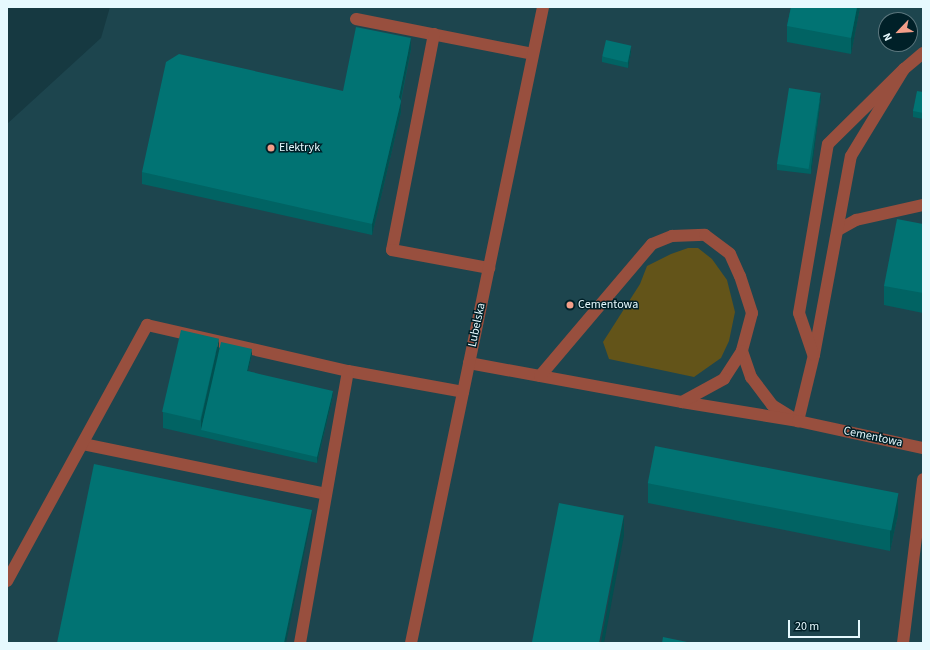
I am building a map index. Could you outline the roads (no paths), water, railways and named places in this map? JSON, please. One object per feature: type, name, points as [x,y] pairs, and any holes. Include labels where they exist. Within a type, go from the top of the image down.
[{"type":"street","name":"Lubelska","points":[[410,643],[470,363],[543,7]]},
{"type":"street","points":[[356,19],[534,54]]},
{"type":"street","points":[[434,34],[392,250],[489,268]]},
{"type":"street","points":[[814,355],[799,312],[828,144],[904,69],[923,53]]},
{"type":"street","points":[[742,351],[752,377],[772,405],[798,421],[814,355],[851,156],[904,69]]},
{"type":"street","points":[[838,230],[856,220],[923,204]]},
{"type":"street","points":[[540,376],[652,244],[672,236],[705,235],[730,254],[740,276],[752,313],[742,351],[724,379],[682,402]]},
{"type":"street","points":[[7,581],[147,325],[348,371],[463,392]]},
{"type":"street","name":"Cementowa","points":[[470,363],[682,402],[798,421],[923,448]]},
{"type":"street","points":[[300,643],[348,371]]},
{"type":"street","points":[[83,444],[326,494]]},
{"type":"street","points":[[903,643],[923,479]]},
{"type":"place","name":"Elektryk","points":[[271,148]]},
{"type":"place","name":"Cementowa","points":[[570,305]]}]
